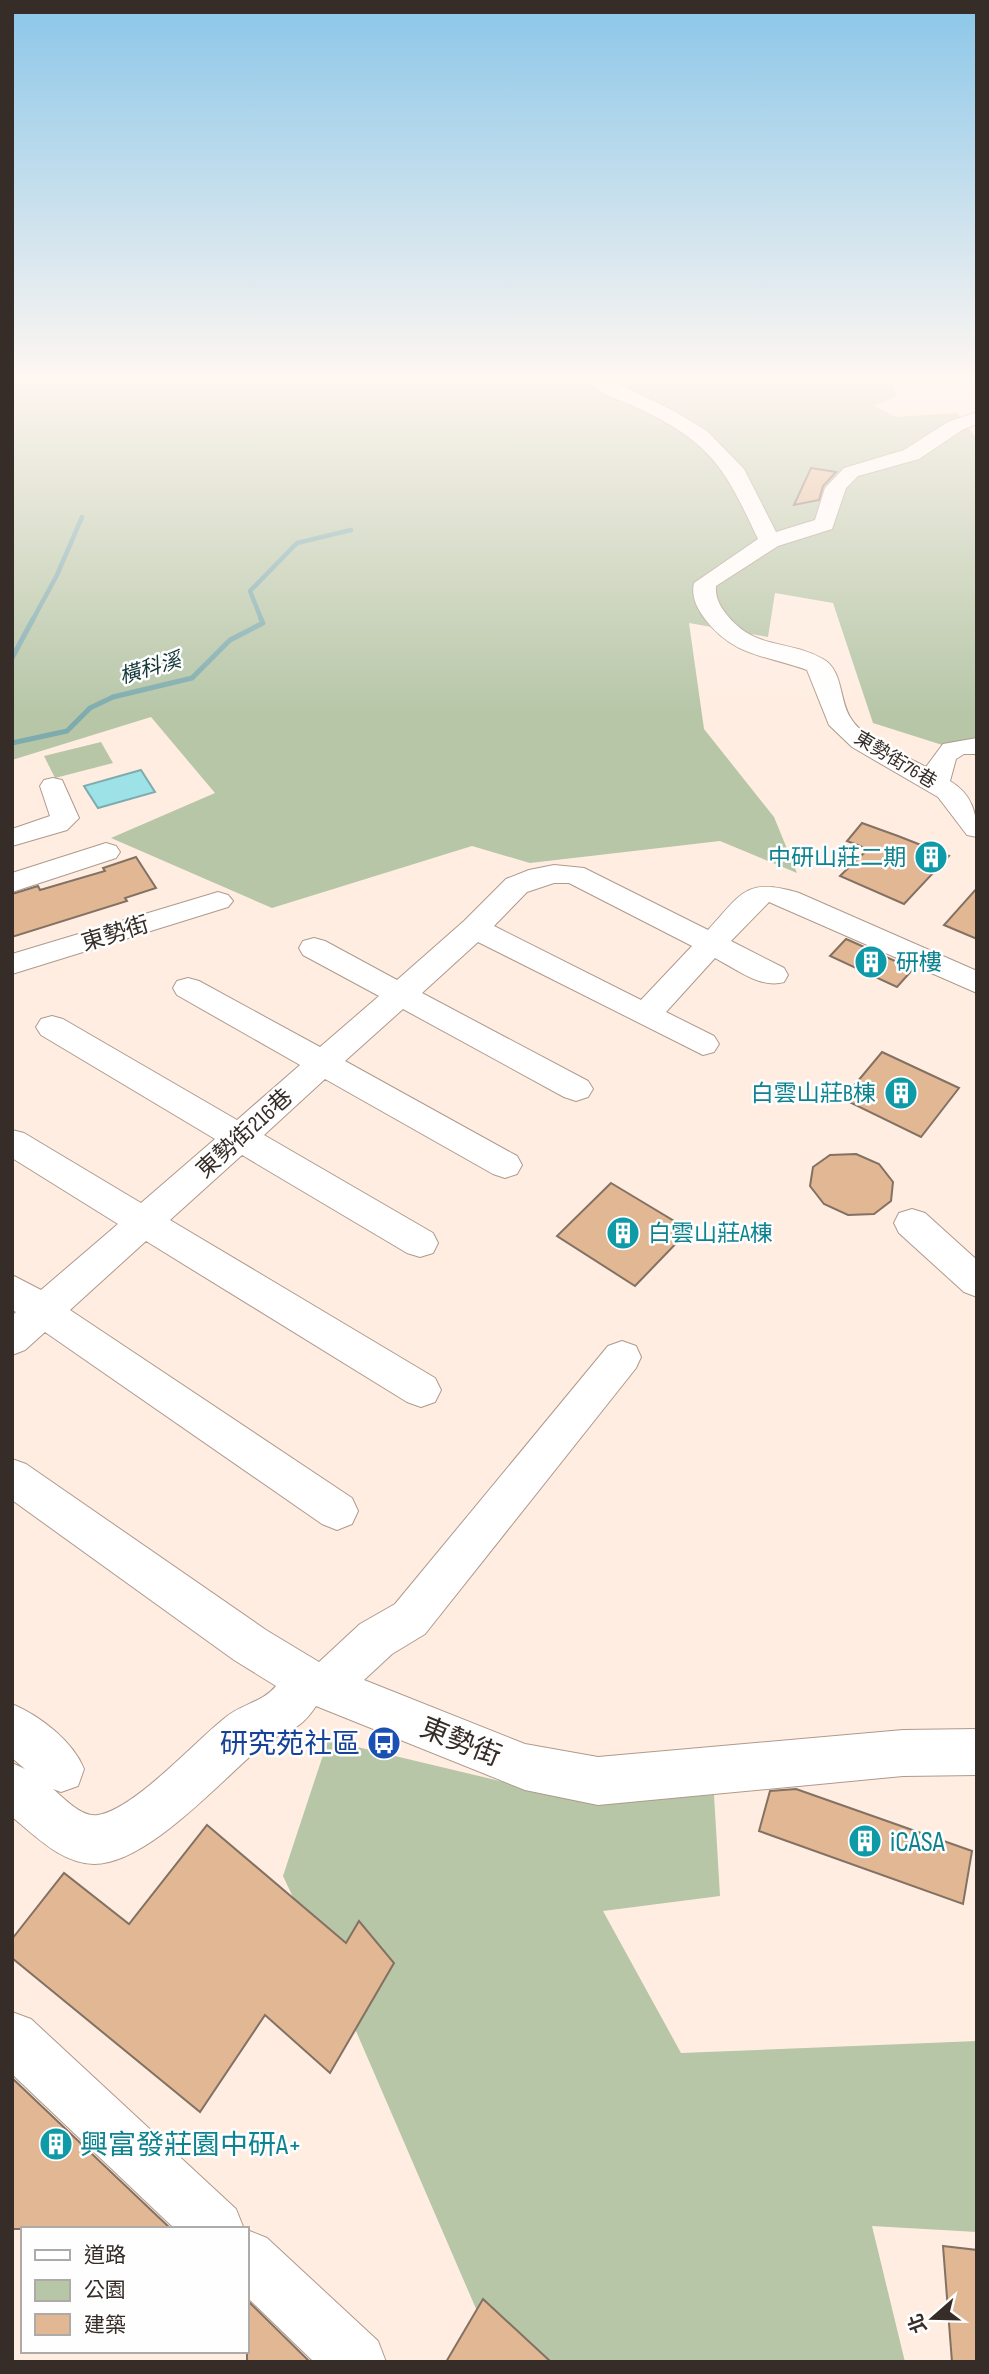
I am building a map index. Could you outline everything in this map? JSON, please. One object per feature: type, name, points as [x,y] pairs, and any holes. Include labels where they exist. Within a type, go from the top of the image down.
[{"type":"street","points":[[745,493],[770,541],[824,524],[834,493]]},
{"type":"street","name":"東勢街76巷","points":[[770,541],[705,583],[705,601],[727,633],[739,642],[816,665],[823,673],[838,720],[861,742],[948,791],[977,829]]},
{"type":"street","points":[[936,783],[937,763],[948,750],[967,744],[977,746]]},
{"type":"street","points":[[12,838],[57,824],[65,818],[53,786]]},
{"type":"street","points":[[12,883],[106,852]]},
{"type":"street","name":"東勢街216巷","points":[[12,1339],[28,1301],[144,1222],[475,928],[524,878],[545,873],[574,874],[773,975]]},
{"type":"street","points":[[645,1015],[755,897],[769,893],[789,899],[977,983]]},
{"type":"street","name":"東勢街","points":[[12,964],[218,901]]},
{"type":"street","points":[[475,928],[703,1044]]},
{"type":"street","points":[[314,948],[576,1089]]},
{"type":"street","points":[[188,988],[505,1165]]},
{"type":"street","points":[[52,1027],[420,1243]]},
{"type":"street","points":[[12,1142],[421,1390]]},
{"type":"street","points":[[912,1223],[977,1282]]},
{"type":"street","points":[[28,1301],[337,1511]]},
{"type":"street","points":[[12,1787],[77,1838],[88,1842],[117,1833],[180,1791],[251,1726],[285,1710],[376,1639],[410,1619],[622,1357]]},
{"type":"street","name":"東勢街","points":[[12,1478],[250,1645],[317,1683],[525,1767],[598,1781],[903,1753],[977,1752]]},
{"type":"street","points":[[12,1727],[61,1769]]},
{"type":"street","points":[[12,2038],[214,2227]]},
{"type":"street","points":[[248,2259],[357,2362]]},
{"type":"green space","points":[[12,493],[977,493],[977,756],[873,723],[833,603],[775,593],[768,637],[689,623],[704,729],[774,817],[797,873],[720,841],[530,863],[472,846],[272,908],[111,838],[215,793],[151,717],[12,760]]},
{"type":"green space","points":[[101,742],[113,763],[55,778],[44,756]]},
{"type":"green space","points":[[328,1740],[571,1798],[714,1795],[720,1896],[603,1911],[681,2053],[977,2041],[977,2232],[872,2226],[905,2362],[499,2362],[356,2031],[283,1876]]},
{"type":"water","points":[[141,770],[155,792],[98,808],[84,786]]},
{"type":"building","points":[[800,493],[821,493],[819,500],[794,505]]},
{"type":"building","points":[[862,823],[949,856],[904,904],[840,876],[868,849],[847,841]]},
{"type":"building","points":[[136,857],[156,888],[125,898],[127,901],[12,937],[12,894],[38,886],[40,890],[105,871],[103,868]]},
{"type":"building","name":"研樓","points":[[977,888],[977,939],[944,925]]},
{"type":"building","name":"研樓","points":[[846,939],[913,969],[897,987],[830,956]]},
{"type":"building","name":"白雲山莊B棟","points":[[882,1052],[959,1088],[921,1137],[843,1099]]},
{"type":"building","points":[[856,1154],[879,1164],[893,1182],[891,1201],[874,1214],[848,1215],[824,1204],[810,1186],[813,1167],[830,1155]]},
{"type":"building","name":"白雲山莊A棟","points":[[611,1183],[689,1230],[635,1286],[557,1236]]},
{"type":"building","name":"iCASA","points":[[796,1789],[972,1851],[963,1904],[759,1831],[770,1791]]},
{"type":"building","points":[[207,1825],[346,1943],[359,1921],[394,1963],[330,2073],[265,2015],[200,2112],[12,1958],[12,1939],[64,1873],[129,1924]]},
{"type":"building","name":"興富發莊園中研A+","points":[[12,2078],[169,2227],[21,2227],[12,2229]]},
{"type":"building","points":[[943,2246],[977,2250],[977,2362],[952,2362]]},
{"type":"building","points":[[483,2299],[551,2362],[446,2362]]},
{"type":"building","points":[[248,2301],[310,2362],[247,2362]]},
{"type":"waterway","points":[[32,621],[57,575],[82,517]]},
{"type":"waterway","name":"橫科溪","points":[[262,621],[250,591],[297,543],[351,530]]},
{"type":"waterway","points":[[12,658],[33,619]]},
{"type":"waterway","name":"橫科溪","points":[[12,743],[67,731],[90,708],[113,697],[192,678],[230,640],[263,623],[262,621]]},
{"type":"place","name":"中研山莊二期","points":[[931,857]]},
{"type":"place","name":"研樓","points":[[871,962]]},
{"type":"place","name":"白雲山莊B棟","points":[[901,1093]]},
{"type":"place","name":"白雲山莊A棟","points":[[623,1233]]},
{"type":"place","name":"研究苑社區","points":[[384,1743]]},
{"type":"place","name":"iCASA","points":[[865,1841]]},
{"type":"place","name":"興富發莊園中研A+","points":[[56,2144]]}]
